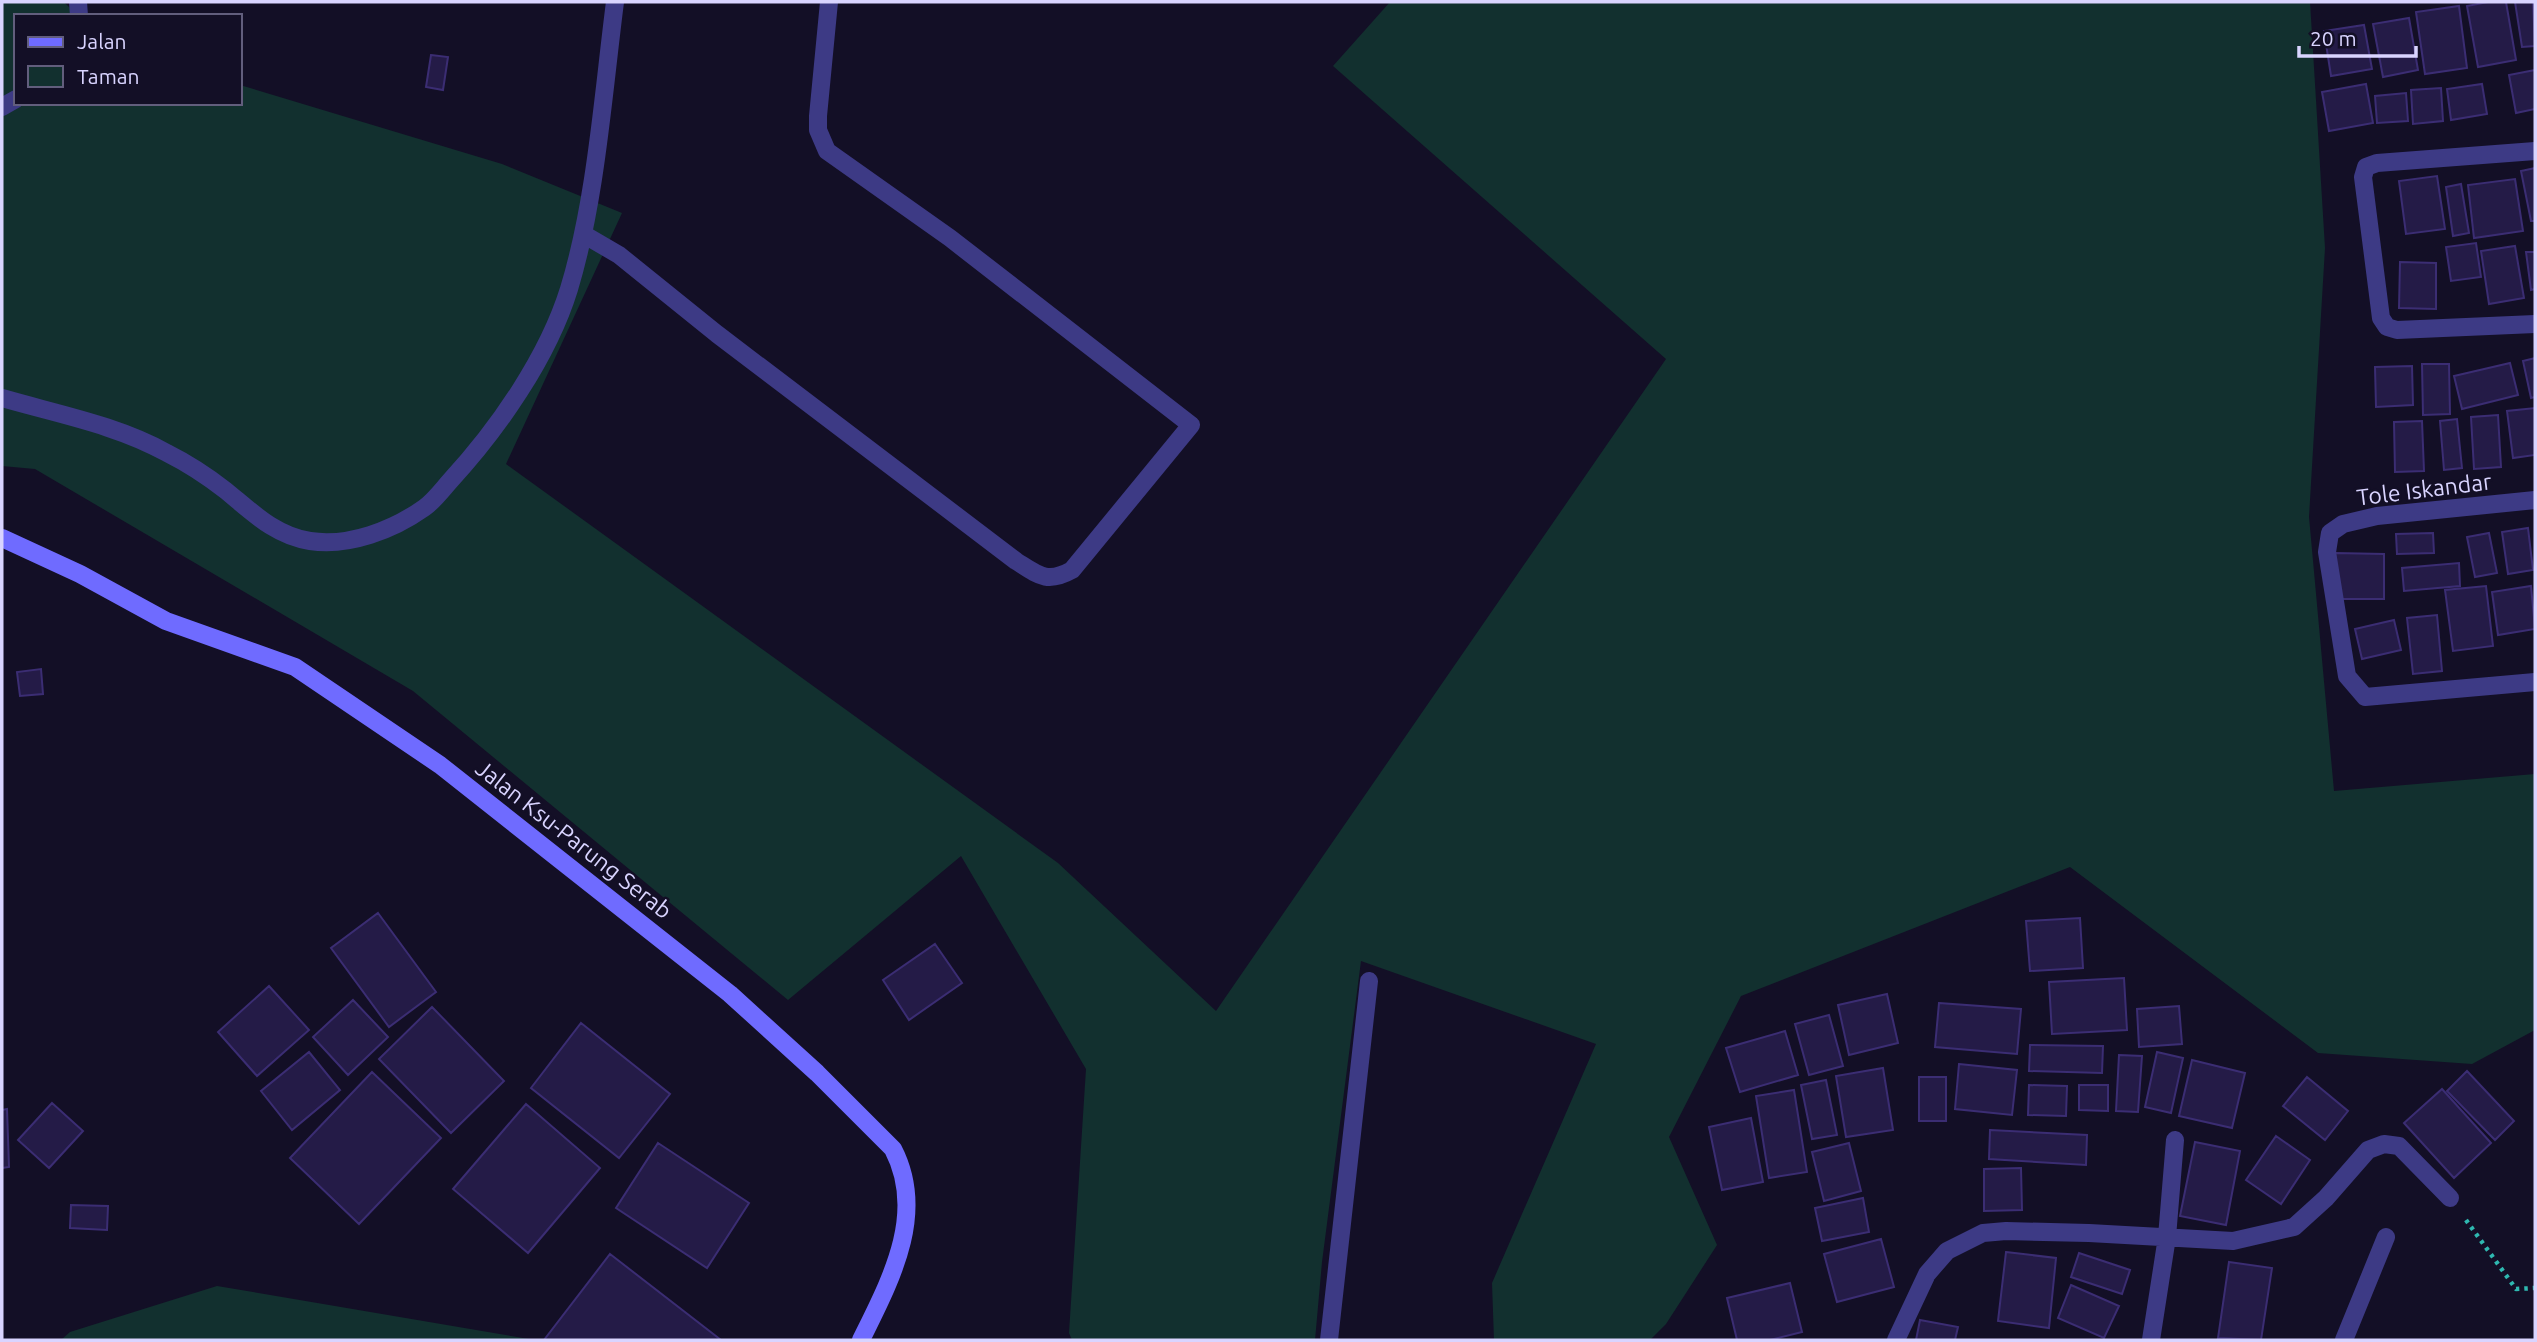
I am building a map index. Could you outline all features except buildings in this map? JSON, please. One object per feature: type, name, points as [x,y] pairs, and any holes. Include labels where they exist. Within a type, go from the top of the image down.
[{"type":"street","points":[[2,398],[85,421],[167,452],[224,489],[286,536],[311,541],[338,542],[360,538],[406,520],[427,506],[466,464],[501,416],[541,354],[568,291],[583,233],[615,2]]},
{"type":"street","points":[[583,233],[619,255],[717,334],[1016,561],[1042,576],[1051,578],[1072,570],[1191,425],[950,238],[827,151],[818,130],[817,116],[829,2]]},
{"type":"street","points":[[2535,151],[2377,163],[2366,167],[2363,177],[2381,318],[2387,327],[2397,330],[2535,324]]},
{"type":"street","name":"Tole Iskandar","points":[[2535,500],[2377,516],[2343,524],[2330,533],[2327,552],[2347,676],[2365,697],[2535,682]]},
{"type":"street","name":"Jalan Ksu-Parung Serab","points":[[2,538],[80,574],[166,621],[295,667],[451,773],[730,994],[817,1073],[893,1149],[904,1176],[908,1215],[890,1281],[860,1340]]},
{"type":"street","points":[[1329,1340],[1369,981]]},
{"type":"street","points":[[2151,1340],[2166,1237],[2175,1140]]},
{"type":"street","points":[[1896,1340],[1927,1274],[1947,1251],[1983,1233],[2075,1232],[2233,1241],[2294,1227],[2326,1198],[2368,1150],[2384,1144],[2399,1146],[2450,1198]]},
{"type":"street","points":[[2344,1340],[2386,1237]]},
{"type":"path","points":[[2450,1198],[2516,1289],[2535,1288]]},
{"type":"green space","points":[[2,2],[64,2],[76,14],[14,14],[14,105],[242,105],[242,86],[502,164],[622,213],[506,464],[1058,863],[1216,1011],[1666,359],[1333,66],[1390,2],[2310,2],[2325,248],[2309,517],[2334,791],[2535,774],[2535,1030],[2472,1064],[2318,1053],[2070,867],[1741,996],[1669,1137],[1717,1245],[1666,1324],[1650,1340],[1494,1340],[1492,1283],[1596,1044],[1361,961],[1322,1262],[1315,1340],[1072,1340],[1069,1333],[1086,1069],[961,856],[788,1000],[413,691],[35,469],[2,466]]},
{"type":"green space","points":[[217,1286],[535,1340],[61,1340],[70,1332]]}]
